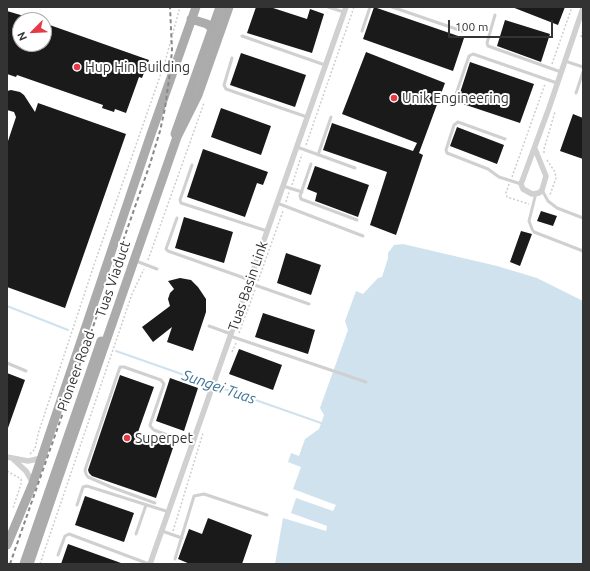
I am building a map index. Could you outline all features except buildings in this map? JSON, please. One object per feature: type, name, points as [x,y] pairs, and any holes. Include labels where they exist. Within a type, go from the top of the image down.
[{"type":"main road","name":"Pioneer Road","points":[[7,545],[34,483],[150,137],[196,7]]},
{"type":"main road","name":"Pioneer Road","points":[[24,564],[130,259],[220,7]]},
{"type":"main road","name":"Tuas Viaduct","points":[[29,564],[177,137],[198,95],[229,7]]},
{"type":"main road","points":[[191,19],[207,24],[213,29]]},
{"type":"street","points":[[535,149],[546,176],[542,190],[539,193],[532,194],[523,189],[521,184],[582,18],[583,8]]},
{"type":"street","name":"Tuas Basin Link","points":[[149,564],[169,512],[345,10]]},
{"type":"street","points":[[10,458],[28,461],[42,458]]},
{"type":"street","points":[[10,458],[26,471],[34,483]]},
{"type":"lane","points":[[328,7],[345,10]]},
{"type":"lane","points":[[362,31],[370,7]]},
{"type":"lane","points":[[392,7],[462,30]]},
{"type":"lane","points":[[495,15],[487,43],[488,46],[561,72]]},
{"type":"lane","points":[[242,36],[325,66]]},
{"type":"lane","points":[[453,103],[469,56],[473,54],[557,84]]},
{"type":"lane","points":[[232,58],[224,85],[226,89],[307,117]]},
{"type":"lane","points":[[565,61],[583,67]]},
{"type":"lane","points":[[576,93],[583,72]]},
{"type":"lane","points":[[318,155],[331,117]]},
{"type":"lane","points":[[505,139],[458,122],[454,126],[446,150],[448,153],[488,169],[499,177],[521,184]]},
{"type":"lane","points":[[297,147],[355,168]]},
{"type":"lane","points":[[311,164],[300,197],[357,220]]},
{"type":"lane","points":[[192,165],[180,200],[181,203],[267,231]]},
{"type":"lane","points":[[283,186],[302,192]]},
{"type":"lane","points":[[542,190],[548,201],[557,208],[583,218]]},
{"type":"lane","points":[[536,193],[528,221],[534,232],[583,250]]},
{"type":"lane","points":[[277,203],[363,236]]},
{"type":"lane","points":[[177,218],[166,249],[168,252],[309,304]]},
{"type":"lane","points":[[130,259],[157,268]]},
{"type":"lane","points":[[209,326],[366,382]]},
{"type":"lane","points":[[7,363],[26,371]]},
{"type":"lane","points":[[155,503],[111,487],[88,477],[86,474],[85,470],[120,367],[162,380],[164,384],[150,425],[154,430],[192,444]]},
{"type":"lane","points":[[77,505],[83,487],[87,486],[169,512]]},
{"type":"lane","points":[[175,559],[194,496],[204,494],[268,515]]},
{"type":"lane","points":[[136,534],[146,505]]},
{"type":"lane","points":[[162,531],[182,538]]},
{"type":"lane","points":[[58,555],[65,536],[69,534],[149,564]]},
{"type":"path","points":[[25,456],[30,454],[35,449],[38,434],[94,265],[165,62],[180,7]]},
{"type":"path","points":[[550,68],[572,7]]},
{"type":"path","points":[[580,37],[583,30]]},
{"type":"path","points":[[533,205],[508,197],[506,193],[547,80]]},
{"type":"path","points":[[40,564],[132,294],[146,265],[206,96]]},
{"type":"path","points":[[544,154],[544,149],[556,106]]},
{"type":"path","points":[[546,159],[555,172],[556,178],[548,201]]},
{"type":"path","points":[[172,535],[204,432]]},
{"type":"path","points":[[7,471],[21,479],[21,484],[13,508]]},
{"type":"water","points":[[403,244],[497,266],[537,278],[583,301],[583,564],[275,564],[283,518],[326,531],[327,526],[291,513],[296,498],[333,511],[336,505],[293,489],[301,467],[288,462],[291,453],[299,456],[305,439],[319,429],[324,415],[320,408],[348,330],[345,321],[356,291],[363,294],[378,278],[382,277],[388,258],[388,253],[394,245]]},
{"type":"waterway","name":"Sungei Tuas","points":[[7,306],[68,330]]},
{"type":"waterway","name":"Sungei Tuas","points":[[116,351],[321,423]]},
{"type":"railway","points":[[10,564],[150,164],[160,131],[165,108],[172,50],[170,7]]},
{"type":"place","name":"Hup Hin Building","points":[[77,67]]},
{"type":"place","name":"Unik Engineering","points":[[394,98]]},
{"type":"place","name":"Superpet","points":[[127,438]]}]
